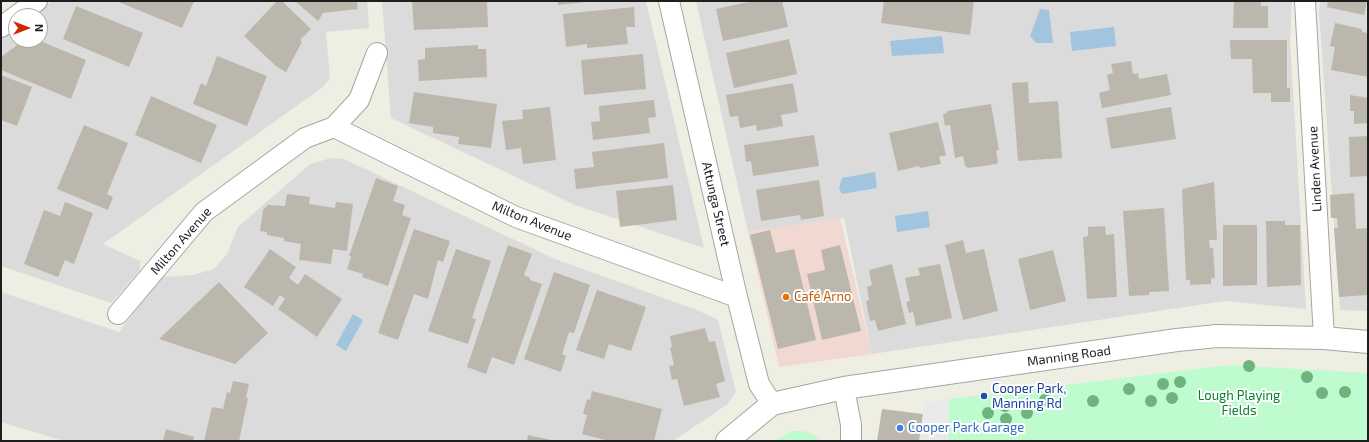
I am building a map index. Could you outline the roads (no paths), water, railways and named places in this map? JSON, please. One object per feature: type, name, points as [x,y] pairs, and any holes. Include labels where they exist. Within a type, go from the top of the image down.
[{"type":"street","points":[[1,27],[37,1]]},
{"type":"street","name":"Attunga Street","points":[[669,1],[737,296],[759,384],[772,404]]},
{"type":"street","name":"Linden Avenue","points":[[1305,1],[1324,338]]},
{"type":"street","name":"Milton Avenue","points":[[118,314],[204,212],[305,138],[334,127],[359,100],[377,52]]},
{"type":"street","name":"Milton Avenue","points":[[334,127],[516,217],[737,296]]},
{"type":"street","name":"Manning Road","points":[[772,404],[844,388],[1177,340],[1224,336],[1324,338],[1368,342]]},
{"type":"street","points":[[844,388],[851,441]]},
{"type":"street","points":[[727,441],[772,404]]},
{"type":"water","points":[[1040,9],[1049,10],[1053,43],[1036,43],[1030,36]]},
{"type":"water","points":[[1114,27],[1116,46],[1072,51],[1070,32]]},
{"type":"water","points":[[942,36],[944,53],[892,56],[890,41]]},
{"type":"water","points":[[875,172],[877,188],[842,194],[839,188],[842,178]]},
{"type":"water","points":[[928,211],[930,227],[897,232],[895,216]]},
{"type":"water","points":[[353,314],[363,320],[346,351],[336,345]]},
{"type":"place","name":"Café Arno","points":[[786,297]]},
{"type":"place","name":"Cooper Park, Manning Rd","points":[[984,396]]},
{"type":"place","name":"Cooper Park Garage","points":[[900,428]]},
{"type":"park label","name":"Lough Playing Fields","points":[[1239,404]]}]
